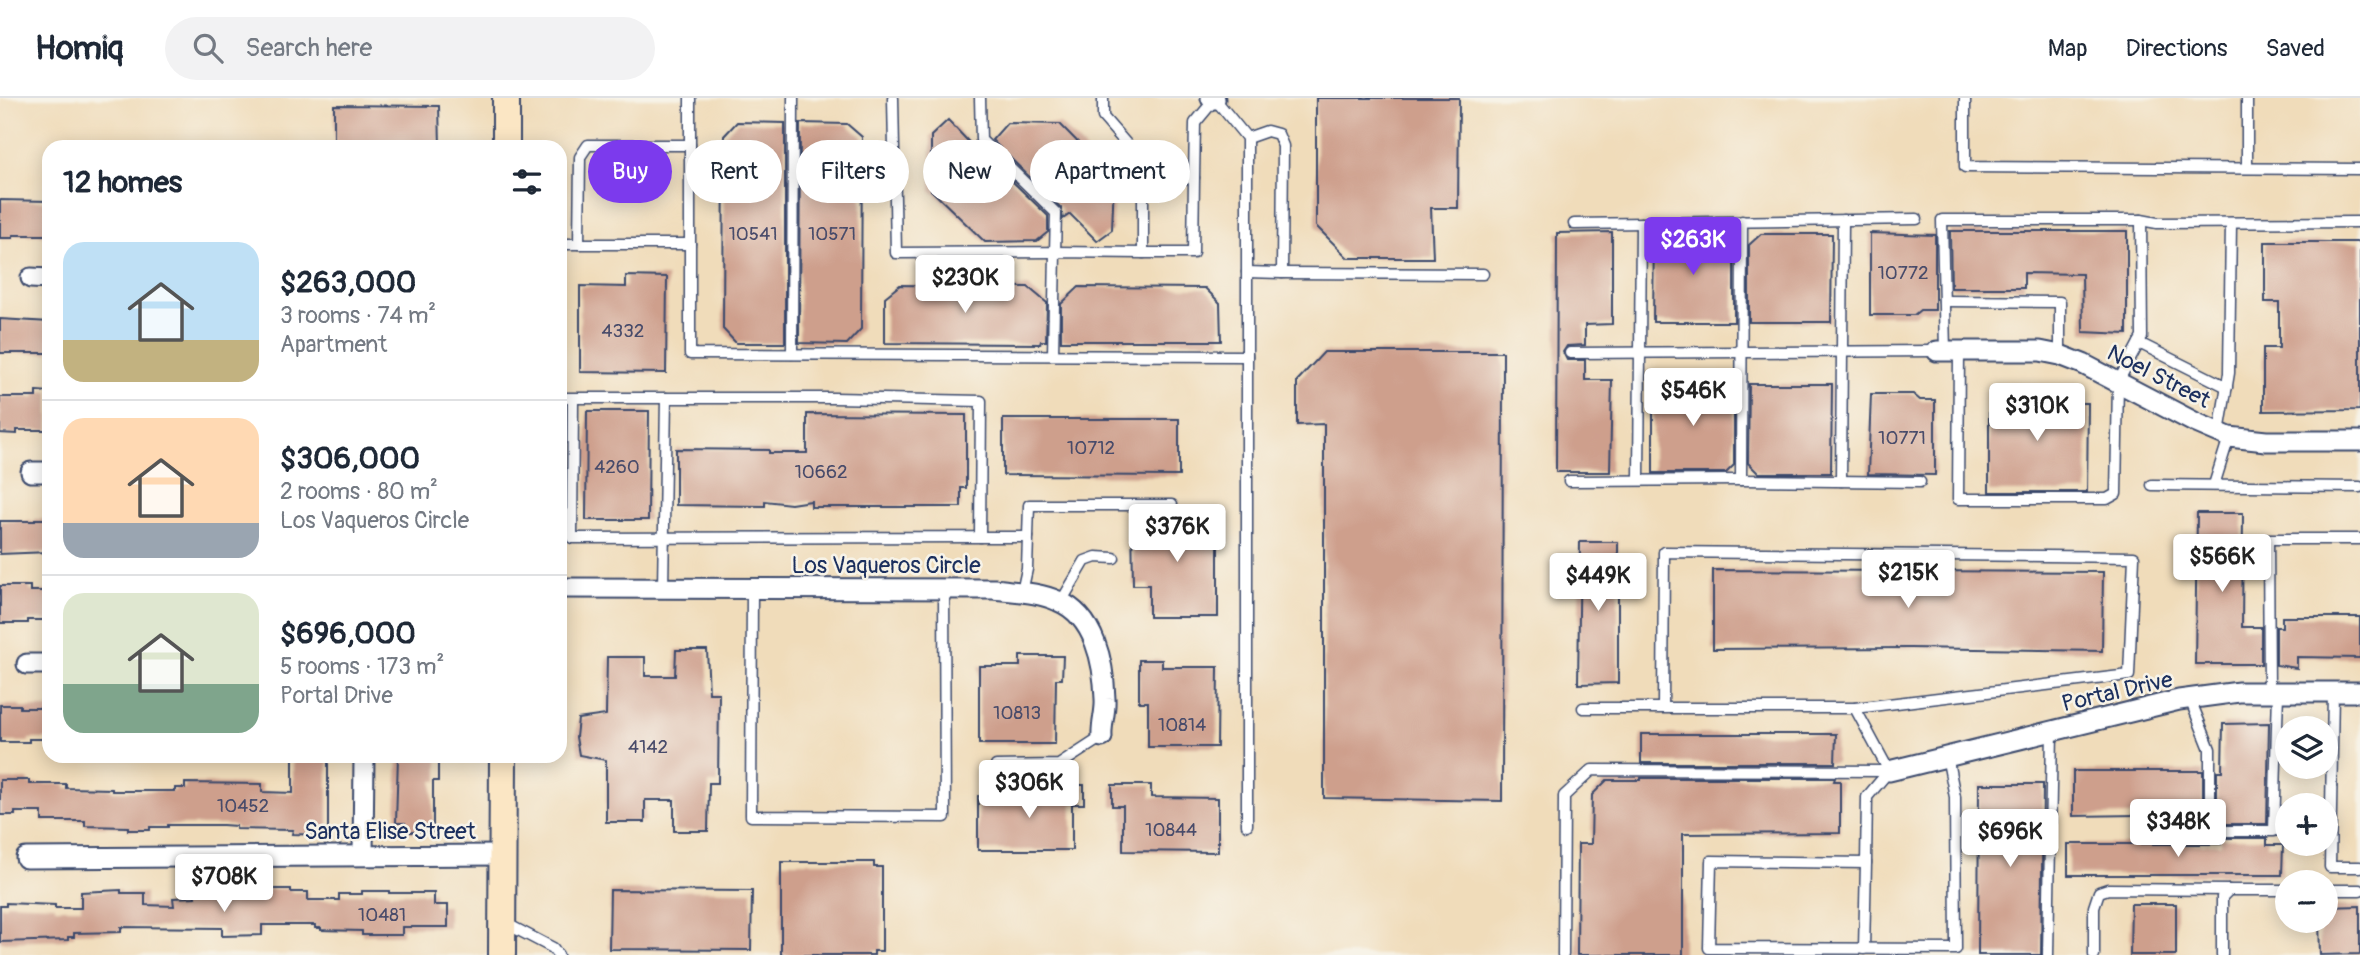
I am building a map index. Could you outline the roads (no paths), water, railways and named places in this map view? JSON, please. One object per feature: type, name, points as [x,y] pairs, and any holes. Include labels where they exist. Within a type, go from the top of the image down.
[{"type":"main road","points":[[506,98],[506,140]]},
{"type":"main road","points":[[502,955],[503,763]]},
{"type":"street","name":"Noel Street","points":[[1947,351],[2040,351],[2060,355],[2224,435],[2266,440],[2360,441]]},
{"type":"street","name":"Los Vaqueros Circle","points":[[567,588],[944,589],[1022,592],[1061,602],[1083,620],[1095,642],[1104,673],[1106,703],[1101,721],[1102,737]]},
{"type":"street","points":[[27,664],[42,664]]},
{"type":"street","name":"Portal Drive","points":[[1889,771],[2190,699],[2239,692],[2360,692]]},
{"type":"street","points":[[363,855],[364,763]]},
{"type":"street","name":"Santa Elise Street","points":[[26,858],[503,855]]},
{"type":"lane","points":[[690,98],[690,140]]},
{"type":"lane","points":[[792,354],[793,98]]},
{"type":"lane","points":[[893,98],[895,253],[1192,253],[1195,123],[1213,98],[1247,138],[1247,825]]},
{"type":"lane","points":[[980,98],[981,140],[1056,214],[1053,355]]},
{"type":"lane","points":[[1103,98],[1103,117],[1123,140]]},
{"type":"lane","points":[[1965,98],[1965,167],[2360,169]]},
{"type":"lane","points":[[2247,98],[2247,168]]},
{"type":"lane","points":[[1247,138],[1267,131],[1278,134],[1283,146],[1282,273]]},
{"type":"lane","points":[[579,244],[580,157],[588,145],[686,145]]},
{"type":"lane","points":[[1190,178],[1194,178]]},
{"type":"lane","points":[[690,203],[690,354],[1247,356]]},
{"type":"lane","points":[[1143,203],[1143,253]]},
{"type":"lane","points":[[1574,224],[1917,219]]},
{"type":"lane","points":[[1841,481],[1843,220]]},
{"type":"lane","points":[[2141,220],[2142,337],[2118,382],[2116,494],[2107,499],[1958,499],[1944,300],[1942,220],[2141,220],[2157,223],[2360,222]]},
{"type":"lane","points":[[1741,480],[1742,221]]},
{"type":"lane","points":[[1639,480],[1641,223]]},
{"type":"lane","points":[[2214,485],[2224,435],[2231,223]]},
{"type":"lane","points":[[567,244],[690,244]]},
{"type":"lane","points":[[1247,272],[1483,274]]},
{"type":"lane","points":[[1944,300],[2060,302],[2060,355]]},
{"type":"lane","points":[[2139,343],[2227,387]]},
{"type":"lane","points":[[1570,353],[1947,351]]},
{"type":"lane","points":[[567,398],[981,401],[980,537]]},
{"type":"lane","points":[[573,398],[572,538],[1028,537]]},
{"type":"lane","points":[[663,589],[666,398]]},
{"type":"lane","points":[[1569,481],[1920,482]]},
{"type":"lane","points":[[2152,485],[2360,487]]},
{"type":"lane","points":[[1022,592],[1027,569],[1028,505],[1172,505]]},
{"type":"lane","points":[[2190,699],[2210,749],[2210,831],[2274,831],[2274,692],[2268,539],[2360,539]]},
{"type":"lane","points":[[1583,708],[1855,708],[2129,675],[2134,556],[1664,552],[1663,707]]},
{"type":"lane","points":[[1061,602],[1084,561],[1096,557],[1114,558]]},
{"type":"lane","points":[[752,589],[751,816],[945,817],[944,589]]},
{"type":"lane","points":[[2333,692],[2330,867],[2360,867]]},
{"type":"lane","points":[[1855,708],[1889,771]]},
{"type":"lane","points":[[2048,955],[2052,731]]},
{"type":"lane","points":[[996,766],[1059,765],[1102,737]]},
{"type":"lane","points":[[1866,863],[1711,861],[1707,951],[1864,949],[1956,952],[1955,797],[1947,756]]},
{"type":"lane","points":[[1563,955],[1564,796],[1591,770],[1889,771]]},
{"type":"lane","points":[[1864,949],[1867,797],[1889,771]]},
{"type":"lane","points":[[2094,955],[2094,907],[2099,892],[2108,889],[2275,890]]},
{"type":"lane","points":[[2222,955],[2222,897],[2230,890]]},
{"type":"lane","points":[[2338,890],[2360,890]]},
{"type":"lane","points":[[502,922],[552,948],[558,955]]}]
